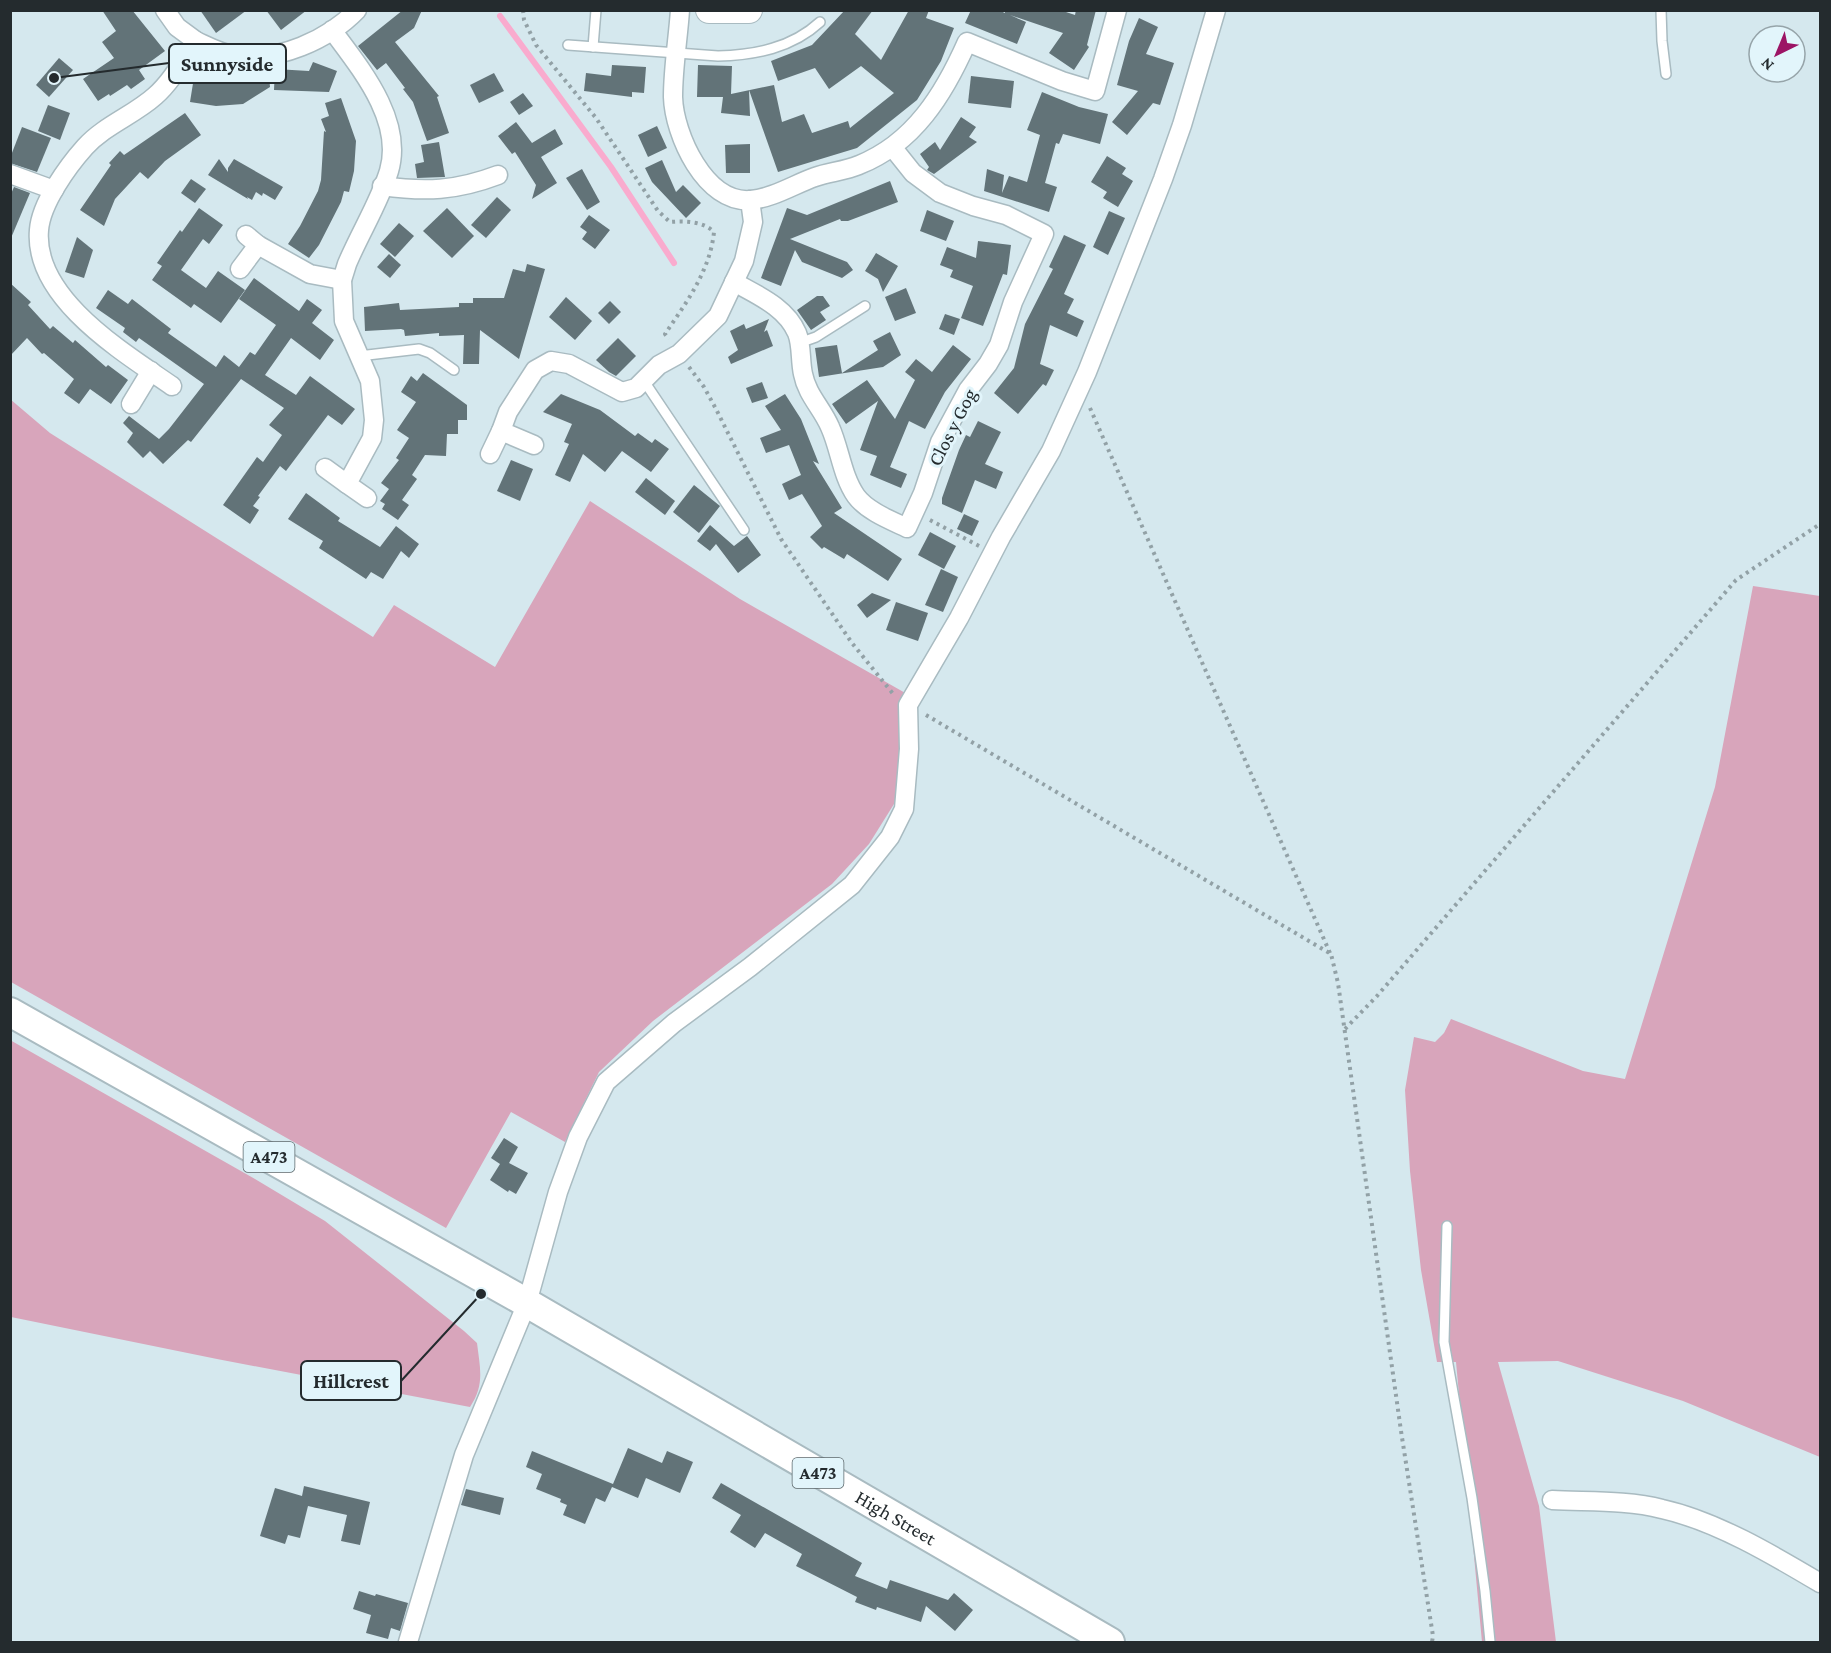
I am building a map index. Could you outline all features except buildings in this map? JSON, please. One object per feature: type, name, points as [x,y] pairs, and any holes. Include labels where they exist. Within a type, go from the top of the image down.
[{"type":"main road","name":"A473","points":[[10,1012],[527,1303]]},
{"type":"main road","name":"High Street","points":[[527,1303],[1110,1642]]},
{"type":"street","points":[[165,10],[177,27],[196,42],[235,56],[255,57],[313,42],[357,10]]},
{"type":"street","points":[[680,10],[673,97],[676,118],[694,164],[704,177],[728,195],[750,200],[768,196],[817,176],[858,166],[893,148],[926,116],[955,70],[967,42],[1062,81],[1095,91],[1117,10]]},
{"type":"street","points":[[709,10],[749,10]]},
{"type":"street","points":[[408,1642],[464,1455],[527,1303],[558,1192],[578,1137],[606,1083],[674,1023],[750,967],[852,885],[890,837],[904,809],[909,749],[908,705],[1051,451],[1080,387],[1126,278],[1163,179],[1182,125],[1216,10]]},
{"type":"street","points":[[332,30],[380,102],[389,125],[392,149],[389,170],[346,264],[342,280],[344,321],[372,391],[374,420],[372,438],[347,484]]},
{"type":"street","points":[[172,386],[83,319],[58,290],[43,262],[39,229],[54,190],[86,146],[117,120],[154,97],[196,42]]},
{"type":"street","name":"Clos y Gog","points":[[893,148],[913,173],[940,193],[1006,215],[1044,234],[1013,302],[999,345],[968,390],[940,442],[923,493],[914,511]]},
{"type":"street","points":[[10,174],[54,190]]},
{"type":"street","points":[[382,186],[418,191],[451,189],[498,176]]},
{"type":"street","points":[[490,454],[508,412],[535,370],[551,361],[569,364],[622,392],[636,388],[659,365],[679,354],[718,316],[744,261],[753,222],[750,200]]},
{"type":"street","points":[[240,269],[252,240],[310,274],[342,280]]},
{"type":"street","points":[[734,282],[766,299],[785,315],[798,334],[803,375],[810,396],[829,425],[846,475],[857,497],[885,518],[907,528],[914,511]]},
{"type":"street","points":[[131,404],[151,371]]},
{"type":"street","points":[[501,431],[534,445]]},
{"type":"street","points":[[325,468],[367,498]]},
{"type":"street","points":[[1552,1500],[1621,1503],[1662,1509],[1698,1520],[1768,1552],[1821,1582]]},
{"type":"lane","points":[[594,47],[596,10]]},
{"type":"lane","points":[[1661,10],[1666,74]]},
{"type":"lane","points":[[568,45],[718,56],[741,55],[764,51],[795,40],[820,22]]},
{"type":"lane","points":[[799,343],[816,338],[865,306]]},
{"type":"lane","points":[[359,356],[419,350],[430,353],[454,370]]},
{"type":"lane","points":[[644,381],[744,530]]},
{"type":"lane","points":[[1447,1226],[1444,1342],[1472,1498],[1490,1642]]},
{"type":"path","points":[[523,10],[524,20],[536,45],[603,128],[658,211],[670,222],[682,221],[707,225],[714,232],[713,243],[698,283],[665,334],[704,387],[717,409],[781,539],[852,643],[893,694],[1330,954]]},
{"type":"path","points":[[1080,387],[1330,954],[1338,983],[1401,1431],[1433,1636],[1432,1642]]},
{"type":"path","points":[[914,511],[993,553]]},
{"type":"path","points":[[1344,1029],[1377,996],[1736,580],[1821,524]]},
{"type":"shaded area","points":[[10,399],[50,433],[373,637],[394,605],[495,667],[590,501],[740,599],[907,694],[908,760],[894,804],[869,844],[832,884],[653,1021],[599,1072],[565,1142],[511,1112],[446,1228],[11,982]]},
{"type":"shaded area","points":[[1753,586],[1820,596],[1820,1457],[1683,1401],[1558,1361],[1498,1362],[1539,1506],[1556,1642],[1482,1642],[1456,1362],[1437,1362],[1421,1270],[1410,1171],[1405,1090],[1414,1037],[1435,1042],[1444,1033],[1451,1019],[1583,1071],[1625,1079],[1715,787]]},
{"type":"shaded area","points":[[10,1040],[325,1221],[464,1331],[477,1343],[480,1368],[480,1384],[470,1407],[11,1317]]},
{"type":"waterway","points":[[500,16],[611,167],[674,263]]},
{"type":"place","name":"Sunnyside","points":[[54,78]]},
{"type":"place","name":"Hillcrest","points":[[481,1294]]}]
